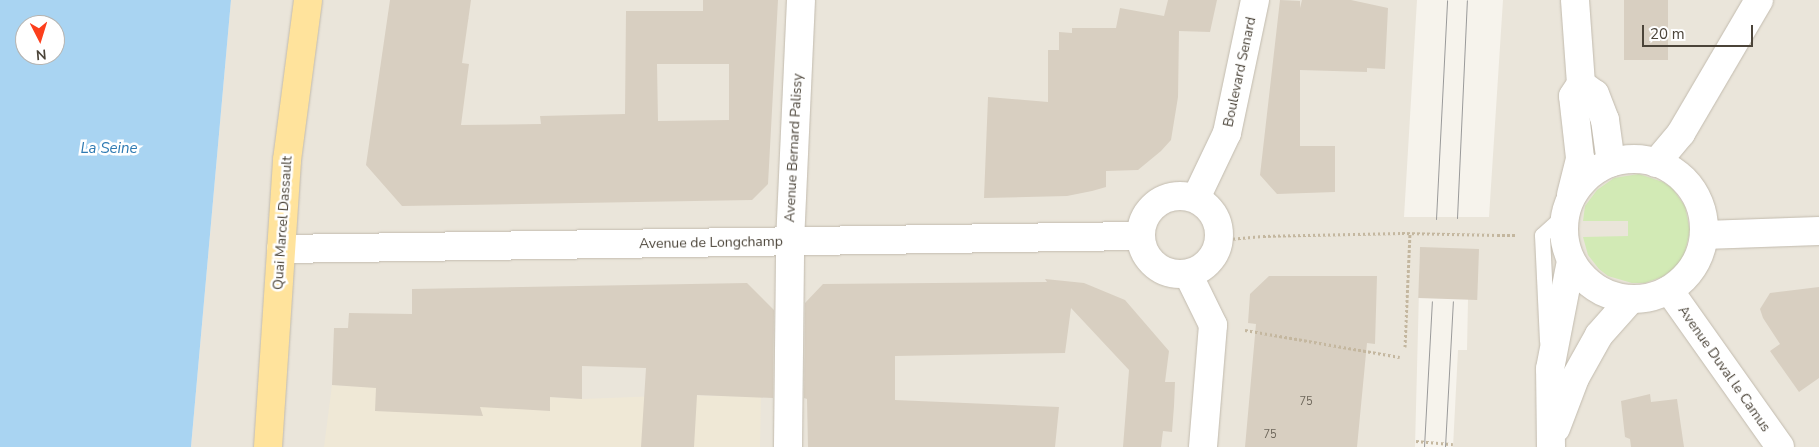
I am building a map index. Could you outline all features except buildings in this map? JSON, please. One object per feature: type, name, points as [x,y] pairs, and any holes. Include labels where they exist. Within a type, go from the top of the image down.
[{"type":"main road","name":"Quai Marcel Dassault","points":[[268,447],[287,160],[308,0]]},
{"type":"street","name":"Avenue Bernard Palissy","points":[[788,447],[790,242],[801,0]]},
{"type":"street","name":"Boulevard Senard","points":[[1196,198],[1227,133],[1255,0]]},
{"type":"street","points":[[1568,206],[1587,177],[1611,163],[1633,159],[1656,163],[1676,174],[1693,190],[1702,212],[1704,235],[1695,263],[1687,275],[1669,290],[1631,299],[1607,294],[1586,280],[1571,260],[1564,237],[1568,206],[1580,158],[1573,96],[1581,84],[1575,0]]},
{"type":"street","points":[[1656,163],[1681,133],[1759,0]]},
{"type":"street","points":[[1581,84],[1595,94],[1605,120],[1611,163]]},
{"type":"street","points":[[1183,195],[1196,198],[1215,216],[1220,229],[1211,259],[1201,269],[1188,274],[1162,270],[1151,262],[1140,236],[1143,218],[1163,199],[1183,195]]},
{"type":"street","points":[[1704,235],[1819,232]]},
{"type":"street","name":"Avenue de Longchamp","points":[[282,249],[1140,236]]},
{"type":"street","points":[[1551,444],[1550,369],[1571,260]]},
{"type":"street","points":[[1188,274],[1213,325],[1203,447]]},
{"type":"street","name":"Avenue Duval le Camus","points":[[1669,290],[1780,447]]},
{"type":"street","points":[[1551,444],[1575,378],[1599,335],[1631,299]]},
{"type":"lane","points":[[1550,369],[1542,235],[1568,206]]},
{"type":"path","points":[[1218,240],[1263,236],[1402,233],[1497,235]]},
{"type":"path","points":[[1405,347],[1410,233]]},
{"type":"path","points":[[1213,325],[1400,357]]},
{"type":"path","points":[[1416,441],[1453,444]]},
{"type":"shaded area","points":[[231,0],[1417,0],[1404,217],[1489,217],[1503,0],[1819,0],[1819,447],[1453,447],[1458,350],[1467,350],[1469,249],[1420,251],[1415,447],[191,447]]},
{"type":"shaded area","points":[[332,385],[582,399],[686,395],[761,397],[760,447],[324,447]]},
{"type":"green space","points":[[1639,174],[1663,182],[1672,188],[1685,206],[1690,231],[1684,256],[1675,268],[1662,277],[1645,283],[1632,283],[1608,276],[1599,269],[1588,255],[1583,237],[1628,236],[1628,221],[1583,221],[1585,206],[1597,190],[1614,178]]},
{"type":"water","name":"La Seine","points":[[0,0],[231,0],[191,447],[0,447]]},
{"type":"tram line","points":[[1436,219],[1447,0]]},
{"type":"tram line","points":[[1457,218],[1467,0]]},
{"type":"tram line","points":[[1424,447],[1432,301]]},
{"type":"tram line","points":[[1445,447],[1453,301]]}]
